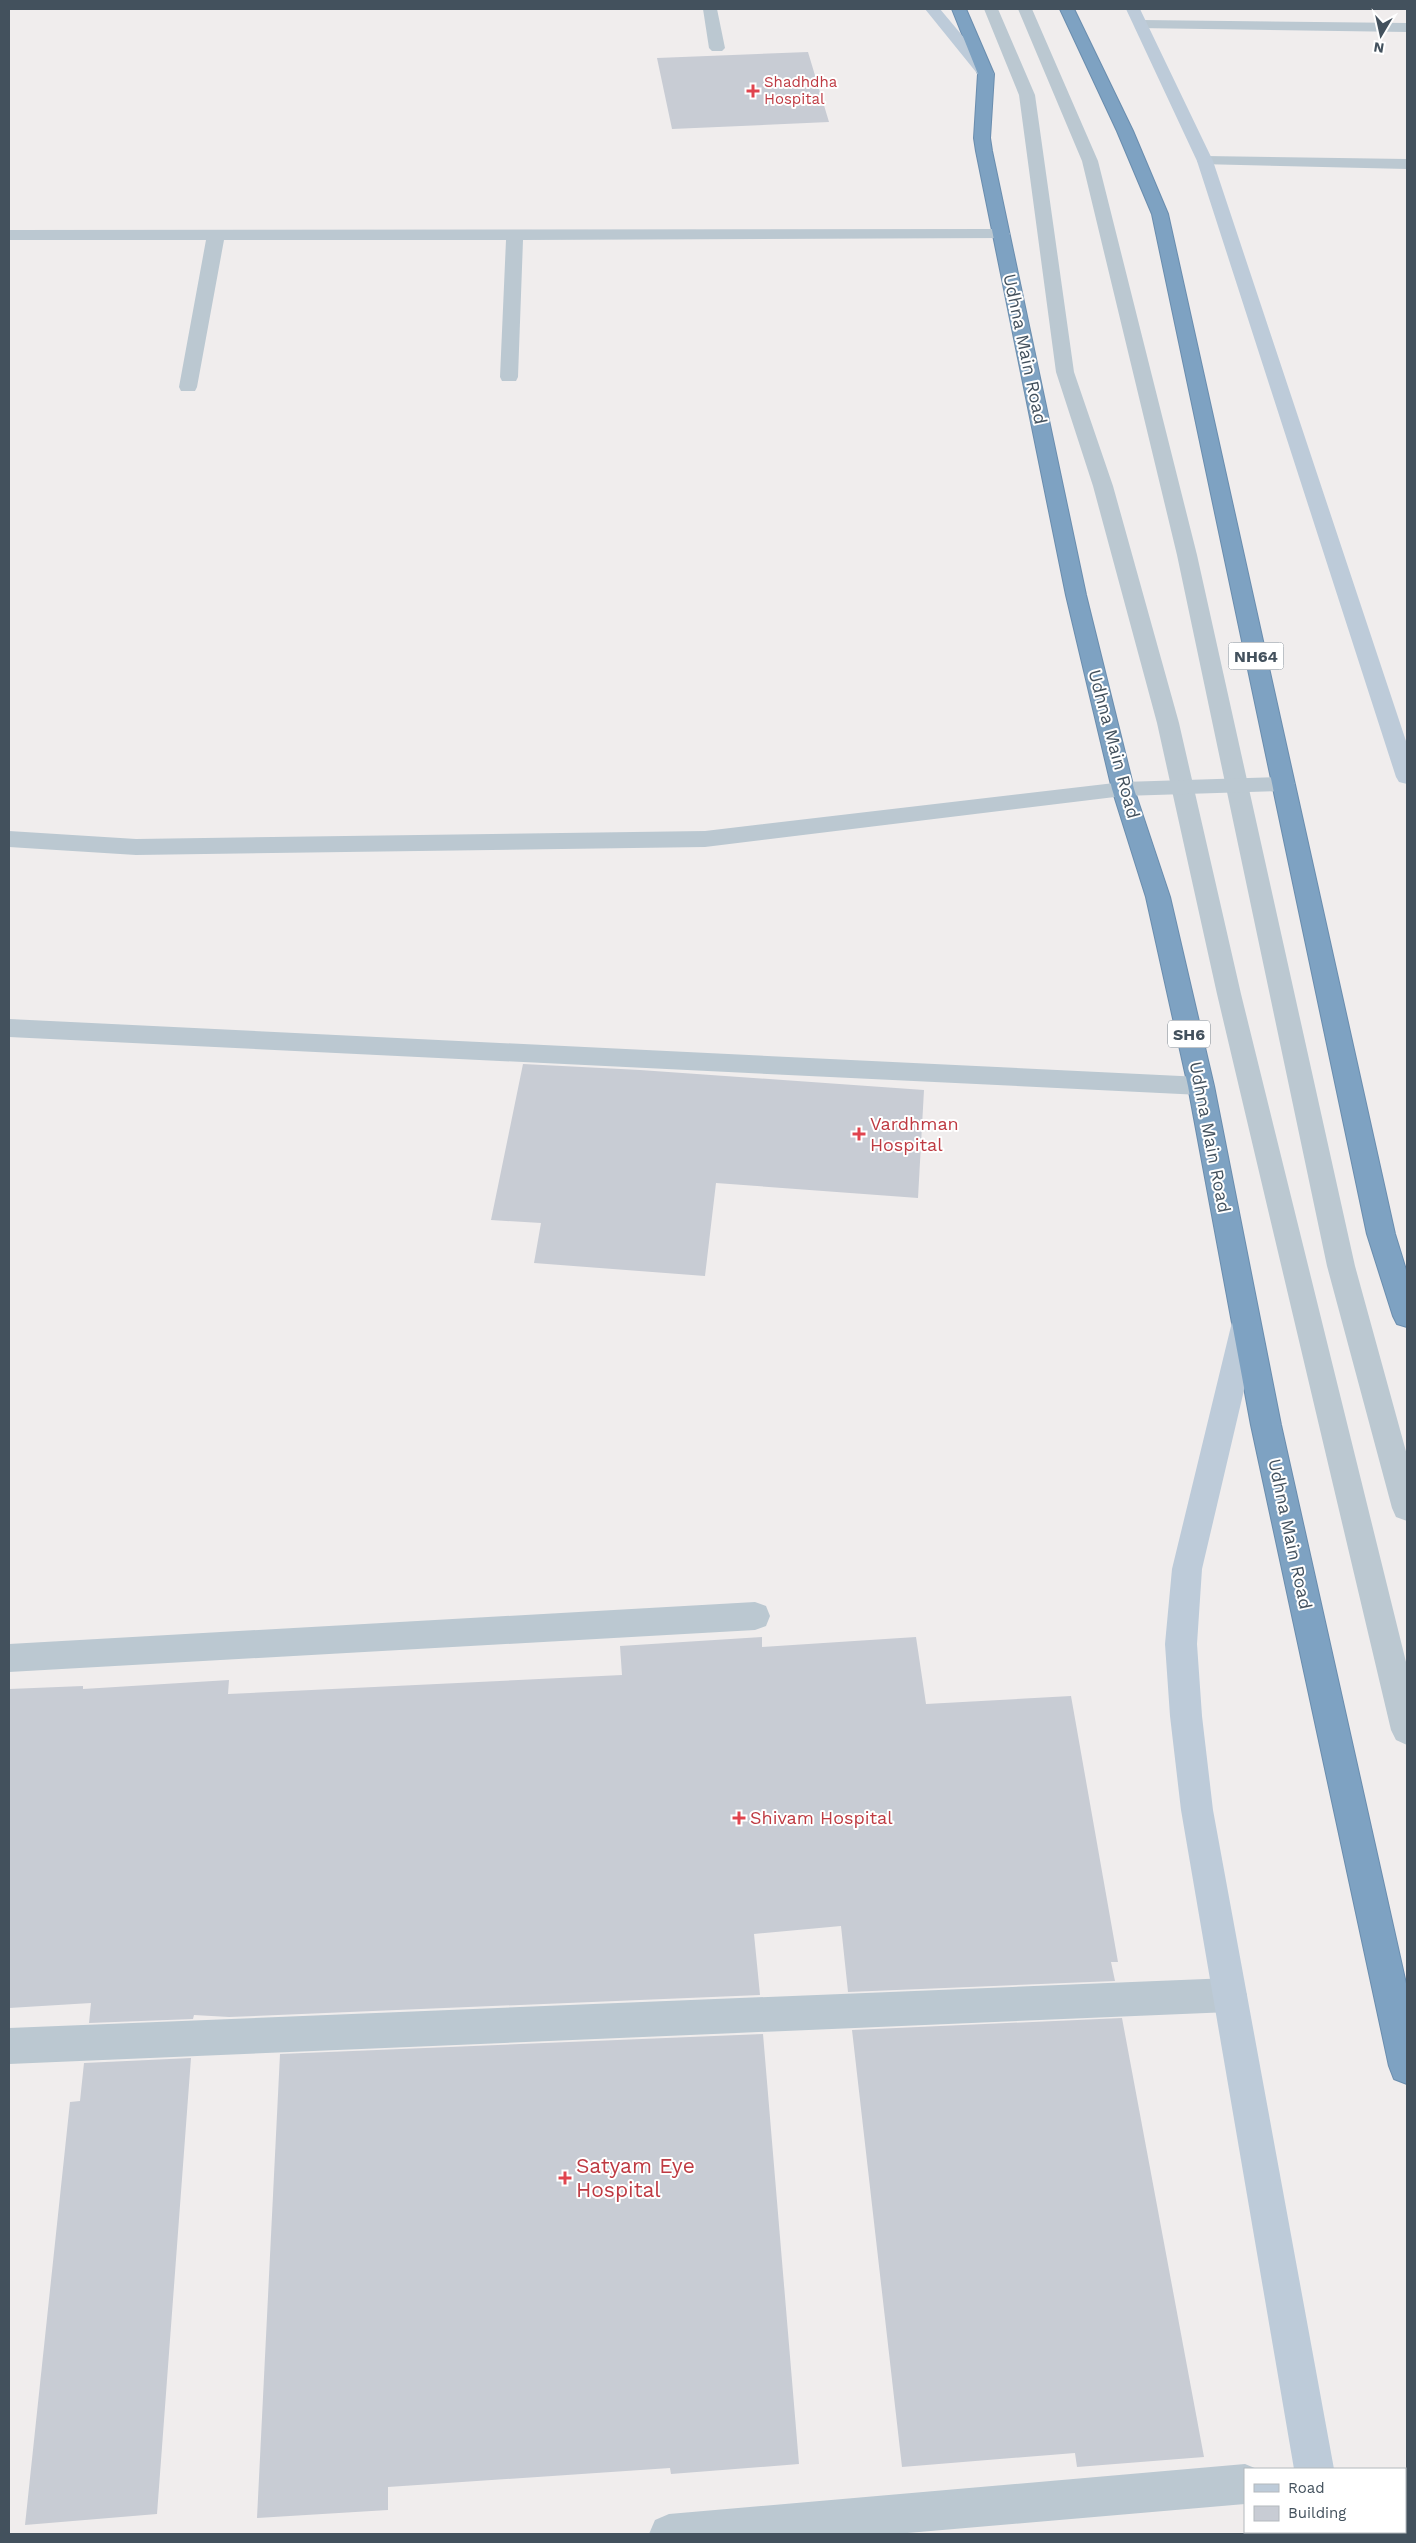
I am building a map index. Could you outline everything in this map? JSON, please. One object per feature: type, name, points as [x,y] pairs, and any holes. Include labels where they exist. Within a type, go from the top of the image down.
[{"type":"highway","name":"Udhna Main Road","points":[[959,9],[986,74],[982,138],[1076,595],[1123,788],[1158,897],[1201,1086],[1246,1322],[1407,2066]]},
{"type":"highway","name":"NH64","points":[[1067,9],[1125,131],[1160,214],[1382,1234],[1407,1316]]},
{"type":"street","points":[[710,9],[717,48]]},
{"type":"street","points":[[932,9],[986,74]]},
{"type":"street","points":[[991,9],[1027,95],[1031,111],[1065,372],[1103,486],[1168,723],[1232,1003],[1407,1730]]},
{"type":"street","points":[[1025,9],[1090,161],[1187,555],[1338,1257],[1407,1508]]},
{"type":"street","points":[[1187,9],[1193,26]]},
{"type":"street","points":[[1138,17],[1193,26],[1397,24]]},
{"type":"street","points":[[1138,17],[1205,161],[1407,776]]},
{"type":"street","points":[[1205,161],[1407,164]]},
{"type":"street","points":[[510,377],[516,234]]},
{"type":"street","points":[[9,235],[1001,234]]},
{"type":"street","points":[[188,387],[216,235]]},
{"type":"street","points":[[9,839],[136,847],[705,840],[1123,788],[1284,784]]},
{"type":"street","points":[[9,1028],[1201,1086]]},
{"type":"street","points":[[1246,1322],[1187,1569],[1181,1644],[1186,1716],[1197,1810],[1314,2468]]},
{"type":"street","points":[[9,1658],[755,1616]]},
{"type":"street","points":[[9,2046],[1230,1994]]},
{"type":"street","points":[[668,2534],[1244,2484]]},
{"type":"building","points":[[808,52],[829,122],[672,129],[657,58]]},
{"type":"building","points":[[523,1064],[640,1070],[924,1090],[918,1198],[716,1183],[705,1276],[534,1263],[541,1223],[491,1220]]},
{"type":"building","points":[[762,1637],[762,1647],[916,1637],[926,1704],[1071,1696],[1118,1962],[1111,1962],[1115,1981],[848,1992],[841,1926],[754,1934],[760,1995],[229,2017],[194,2015],[193,2019],[89,2023],[91,2003],[9,2008],[9,1689],[83,1686],[83,1689],[229,1680],[228,1694],[622,1675],[620,1646]]},
{"type":"building","points":[[1122,2018],[1204,2457],[1077,2467],[1075,2453],[902,2467],[852,2030]]},
{"type":"building","points":[[763,2034],[799,2464],[671,2474],[670,2468],[388,2487],[388,2510],[257,2518],[280,2054]]},
{"type":"building","points":[[191,2058],[157,2514],[25,2525],[70,2102],[80,2101],[84,2063]]},
{"type":"place","name":"Shadhdha Hospital","points":[[753,91]]},
{"type":"place","name":"Vardhman Hospital","points":[[859,1134]]},
{"type":"place","name":"Shivam Hospital","points":[[739,1818]]},
{"type":"place","name":"Satyam Eye Hospital","points":[[565,2178]]}]
